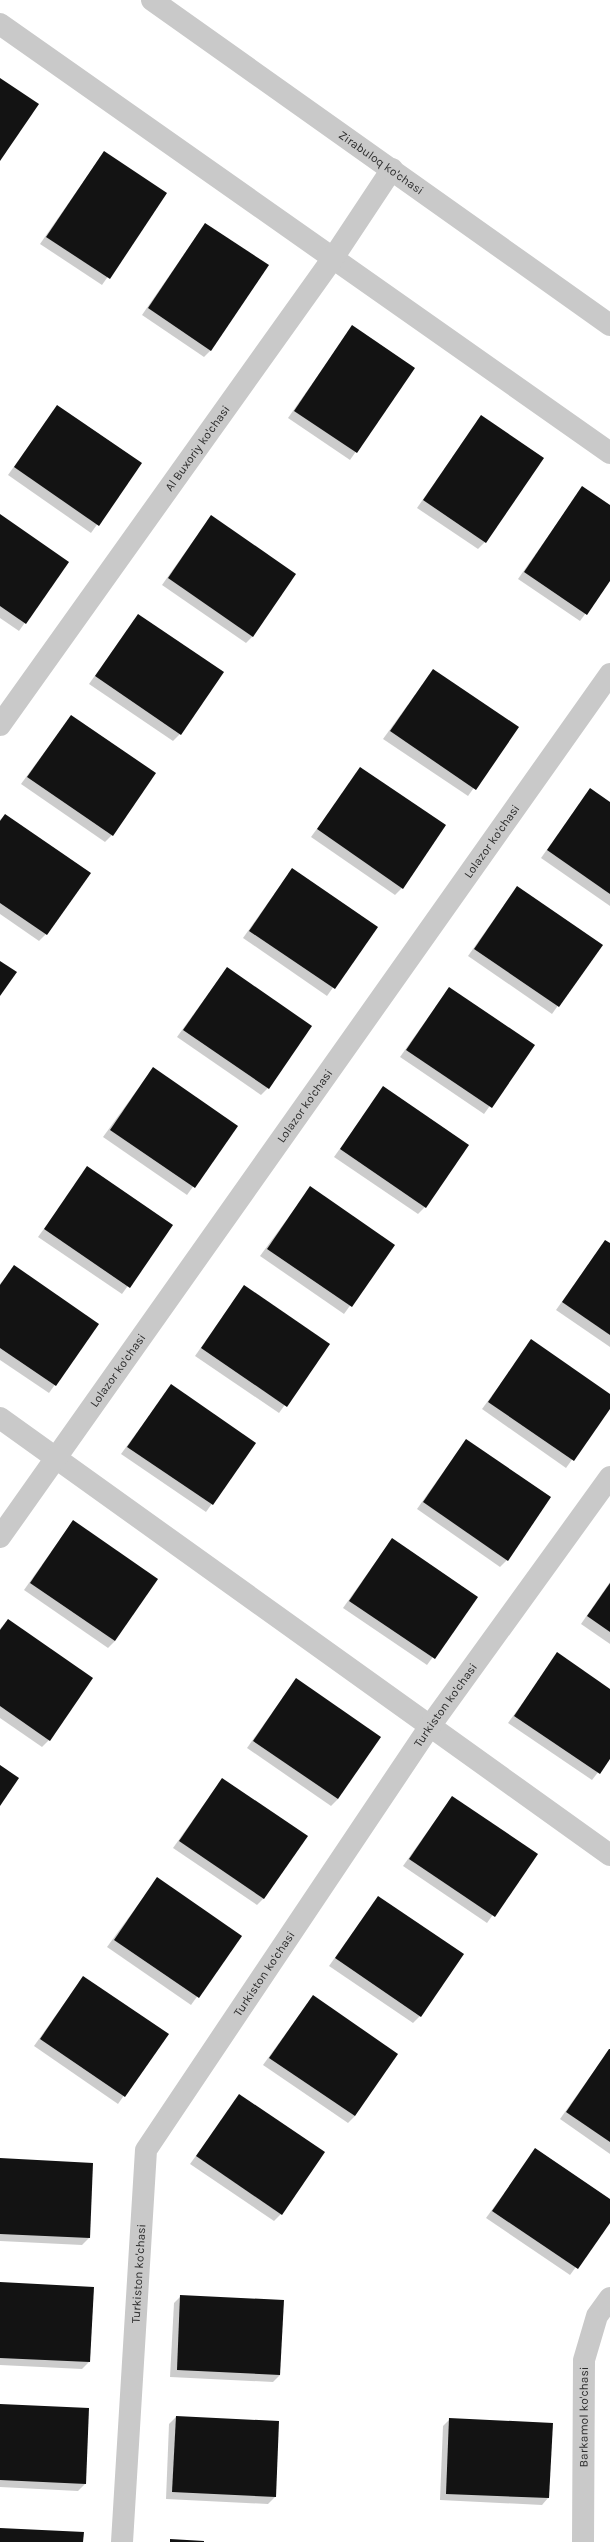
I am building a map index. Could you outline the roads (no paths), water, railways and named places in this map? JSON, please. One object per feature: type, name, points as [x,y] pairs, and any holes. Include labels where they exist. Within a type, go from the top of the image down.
[{"type":"street","name":"Zirabuloq ko'chasi","points":[[152,0],[610,325]]},
{"type":"street","points":[[0,24],[610,454]]},
{"type":"street","name":"Al Buxoriy ko'chasi","points":[[0,725],[333,258],[392,170]]},
{"type":"street","name":"Lolazor ko'chasi","points":[[0,1538],[610,674]]},
{"type":"street","points":[[0,1418],[610,1855]]},
{"type":"street","name":"Turkiston ko'chasi","points":[[122,2542],[146,2150],[430,1726],[610,1477]]},
{"type":"street","name":"Barkamol ko'chasi","points":[[583,2542],[584,2360],[597,2316],[610,2298]]}]
